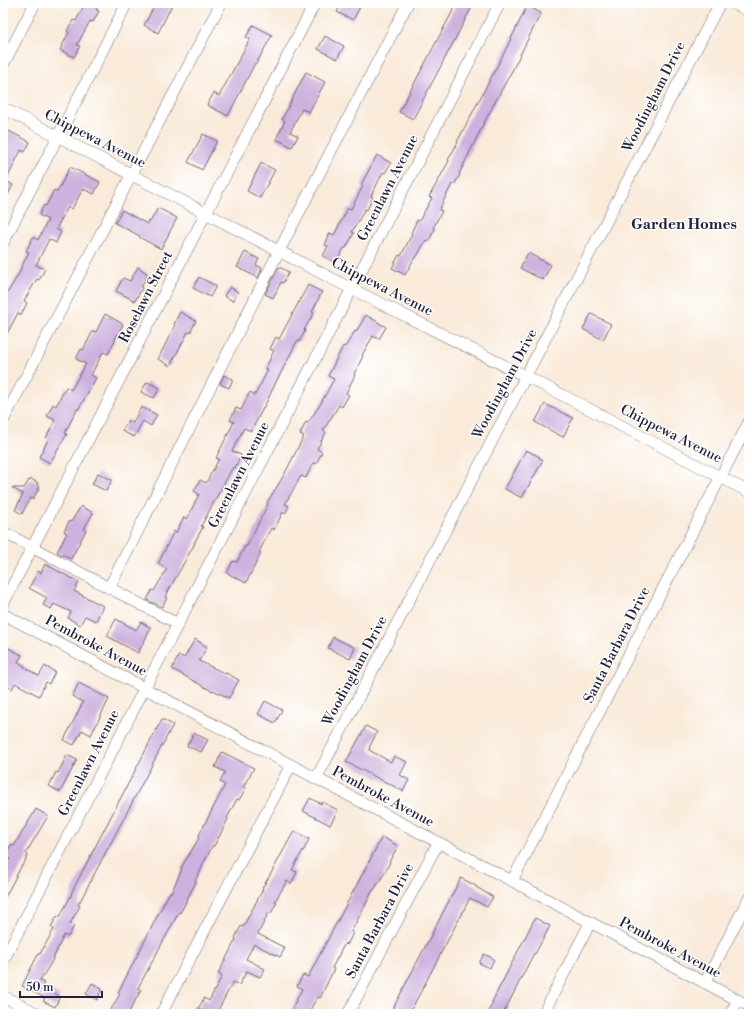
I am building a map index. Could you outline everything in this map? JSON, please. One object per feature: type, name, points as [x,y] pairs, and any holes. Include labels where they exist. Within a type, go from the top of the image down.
[{"type":"street","points":[[3,65],[35,3]]},
{"type":"street","points":[[3,243],[127,3]]},
{"type":"street","points":[[3,421],[221,3]]},
{"type":"street","name":"Roselawn Street","points":[[3,604],[315,3]]},
{"type":"street","points":[[109,588],[279,251],[408,3]]},
{"type":"street","name":"Greenlawn Avenue","points":[[3,961],[500,3]]},
{"type":"street","name":"Woodingham Drive","points":[[316,778],[720,3]]},
{"type":"street","points":[[733,3],[749,11]]},
{"type":"street","name":"Chippewa Avenue","points":[[3,108],[352,289],[721,476],[749,492]]},
{"type":"street","name":"Santa Barbara Drive","points":[[512,881],[749,422]]},
{"type":"street","points":[[3,532],[178,624]]},
{"type":"street","name":"Pembroke Avenue","points":[[3,614],[749,1006]]},
{"type":"street","points":[[161,1014],[291,766]]},
{"type":"street","name":"Santa Barbara Drive","points":[[348,1014],[438,843]]},
{"type":"street","points":[[705,983],[749,898]]},
{"type":"street","points":[[543,1014],[590,923]]},
{"type":"street","points":[[3,996],[38,1014]]},
{"type":"street","points":[[730,1014],[738,1000]]},
{"type":"building","points":[[85,3],[100,3],[96,10],[99,11],[93,22],[90,21],[77,45],[80,46],[74,57],[60,50],[69,32],[67,31],[73,20],[76,21]]},
{"type":"building","points":[[156,3],[173,3],[158,33],[144,25]]},
{"type":"building","points":[[342,3],[362,3],[353,20],[337,12]]},
{"type":"building","points":[[457,3],[474,3],[413,119],[399,112]]},
{"type":"building","points":[[527,6],[541,13],[485,121],[459,174],[460,175],[454,185],[452,184],[439,210],[442,211],[433,228],[435,229],[428,242],[426,240],[405,275],[392,268],[399,255],[401,256],[417,220],[419,221],[432,198],[429,197],[449,161],[448,160],[457,142]]},
{"type":"building","points":[[253,25],[272,35],[256,64],[255,63],[228,116],[207,105],[214,93],[219,96],[250,39],[246,37]]},
{"type":"building","points":[[325,36],[344,46],[337,59],[318,49]]},
{"type":"building","points":[[306,72],[325,82],[309,112],[302,109],[290,132],[298,136],[292,147],[276,139],[285,121],[282,119]]},
{"type":"building","points":[[3,128],[30,142],[25,152],[21,150],[6,181],[13,185],[3,204]]},
{"type":"building","points":[[203,134],[217,141],[202,170],[188,162]]},
{"type":"building","points":[[377,155],[391,163],[385,173],[383,172],[371,196],[373,197],[367,210],[365,209],[352,232],[354,233],[346,248],[344,248],[336,263],[323,256],[328,246],[325,245],[330,233],[334,235],[348,208],[351,209],[363,186],[361,185]]},
{"type":"building","points":[[261,163],[275,170],[260,198],[247,191]]},
{"type":"building","points":[[70,167],[100,182],[94,194],[83,189],[72,209],[68,207],[56,229],[61,232],[56,243],[49,239],[36,265],[45,269],[39,280],[37,279],[24,301],[27,303],[21,315],[18,313],[3,341],[3,298],[21,270],[29,252],[26,251],[33,237],[38,240],[48,220],[39,215],[44,205],[46,206],[54,190],[57,192]]},
{"type":"building","points":[[158,208],[177,218],[161,249],[115,223],[122,210],[147,224],[148,221],[150,222]]},
{"type":"building","points":[[245,252],[259,259],[256,265],[262,268],[258,278],[237,267]]},
{"type":"building","points":[[528,253],[551,265],[543,280],[520,268]]},
{"type":"building","points":[[138,267],[148,274],[135,301],[116,291],[123,278],[130,281]]},
{"type":"building","points":[[279,267],[289,272],[283,283],[281,282],[273,298],[265,294]]},
{"type":"building","points":[[199,277],[216,286],[210,297],[193,288]]},
{"type":"building","points":[[308,285],[322,292],[312,312],[314,313],[299,342],[297,341],[251,431],[244,428],[232,451],[241,455],[235,468],[233,467],[201,526],[203,527],[165,597],[167,598],[162,607],[147,600],[152,590],[154,591],[167,569],[158,564],[174,531],[176,533],[184,517],[187,519],[199,494],[194,491],[200,480],[206,483],[219,459],[216,458],[234,422],[230,420],[236,408],[241,410],[250,392],[255,395],[268,370],[265,369],[274,351],[270,349],[276,337],[279,339]]},
{"type":"building","points":[[230,287],[238,292],[233,301],[224,296]]},
{"type":"building","points":[[180,312],[196,321],[190,333],[188,332],[170,366],[158,359]]},
{"type":"building","points":[[105,314],[123,324],[108,354],[103,352],[91,375],[96,378],[78,410],[77,409],[65,433],[67,434],[50,463],[39,457],[48,440],[46,438],[55,420],[47,416],[53,404],[56,406],[66,387],[71,390],[86,364],[76,359],[81,349],[83,350],[93,331],[96,332]]},
{"type":"building","points":[[591,314],[611,324],[603,340],[583,329]]},
{"type":"building","points":[[366,315],[386,327],[379,339],[373,336],[362,355],[363,356],[354,374],[355,375],[346,393],[349,395],[342,407],[339,405],[323,431],[326,432],[317,449],[322,452],[316,464],[313,463],[306,478],[301,476],[285,504],[289,506],[285,514],[283,512],[274,530],[271,528],[259,552],[261,553],[246,583],[227,573],[233,561],[237,562],[245,546],[247,546],[268,504],[267,503],[284,475],[304,436],[300,434],[306,422],[308,423],[334,379],[328,376],[343,346],[345,347]]},
{"type":"building","points":[[224,375],[233,379],[229,388],[220,384]]},
{"type":"building","points":[[147,382],[160,388],[154,398],[141,392]]},
{"type":"building","points":[[545,404],[573,418],[563,437],[535,422]]},
{"type":"building","points":[[141,407],[157,415],[151,426],[143,421],[134,437],[122,431],[128,420],[133,423]]},
{"type":"building","points":[[526,450],[543,460],[522,498],[505,489]]},
{"type":"building","points":[[98,473],[112,480],[106,491],[92,484]]},
{"type":"building","points":[[31,479],[40,486],[33,499],[30,498],[22,514],[15,510],[23,494],[12,488],[24,488]]},
{"type":"building","points":[[81,506],[93,513],[84,529],[86,530],[71,559],[57,552],[67,533],[64,532],[69,521],[71,522]]},
{"type":"building","points":[[45,564],[79,582],[74,591],[103,606],[96,621],[85,616],[80,625],[68,618],[71,612],[54,604],[51,609],[43,605],[47,598],[29,588],[38,571],[41,573]]},
{"type":"building","points":[[116,619],[136,630],[141,622],[151,628],[138,653],[107,636]]},
{"type":"building","points":[[333,637],[355,648],[350,659],[328,648]]},
{"type":"building","points":[[195,639],[207,647],[199,661],[239,680],[229,698],[213,690],[212,691],[172,669],[179,655],[184,658]]},
{"type":"building","points":[[3,645],[22,655],[18,662],[39,676],[45,666],[55,672],[49,684],[46,682],[39,696],[15,683],[12,689],[3,684]]},
{"type":"building","points":[[79,683],[109,699],[91,735],[82,730],[74,745],[64,740],[83,702],[72,696]]},
{"type":"building","points":[[265,701],[282,710],[275,723],[258,714]]},
{"type":"building","points":[[162,719],[173,725],[78,905],[80,906],[70,924],[74,926],[68,937],[64,935],[52,961],[40,981],[44,983],[42,986],[60,996],[55,1007],[43,1001],[45,998],[22,986],[39,953],[40,954],[54,929],[51,927],[57,916],[59,918],[72,894]]},
{"type":"building","points":[[366,726],[377,732],[369,750],[391,762],[394,756],[407,762],[400,775],[409,780],[403,791],[346,762]]},
{"type":"building","points":[[194,733],[208,740],[201,752],[187,746]]},
{"type":"building","points":[[222,752],[254,768],[243,787],[246,788],[239,800],[237,799],[220,835],[202,866],[186,902],[180,913],[179,912],[138,988],[141,990],[128,1014],[115,1014],[110,1011],[120,994],[118,993],[164,903],[170,892],[171,893],[182,869],[181,868],[199,838],[198,837],[225,785],[220,782],[225,772],[215,767]]},
{"type":"building","points":[[67,755],[77,760],[60,792],[49,786],[56,772],[58,773]]},
{"type":"building","points":[[310,798],[338,810],[330,825],[303,811]]},
{"type":"building","points":[[36,809],[48,816],[26,853],[28,855],[3,901],[3,871],[10,858],[5,856],[11,845],[14,846]]},
{"type":"building","points":[[294,831],[309,839],[292,870],[297,872],[291,884],[287,881],[275,901],[277,902],[271,913],[269,912],[258,934],[285,948],[280,957],[254,944],[246,959],[265,969],[260,977],[247,971],[239,985],[233,982],[216,1014],[207,1014],[198,1009],[204,998],[209,1001],[222,976],[218,974],[241,926],[243,927],[263,889],[262,888]]},
{"type":"building","points":[[382,837],[398,846],[351,932],[353,933],[347,945],[345,943],[332,968],[334,969],[320,998],[317,997],[308,1014],[289,1014],[302,989],[297,986],[303,975],[308,977]]},
{"type":"building","points":[[461,878],[493,897],[487,907],[470,898],[409,1014],[390,1014]]},
{"type":"building","points":[[535,918],[550,926],[535,954],[534,953],[503,1014],[487,1014],[492,1002]]},
{"type":"building","points":[[484,954],[494,959],[490,968],[479,963]]},
{"type":"building","points":[[92,983],[102,989],[97,1000],[86,994]]},
{"type":"district","name":"Garden Homes","points":[[684,224]]}]
